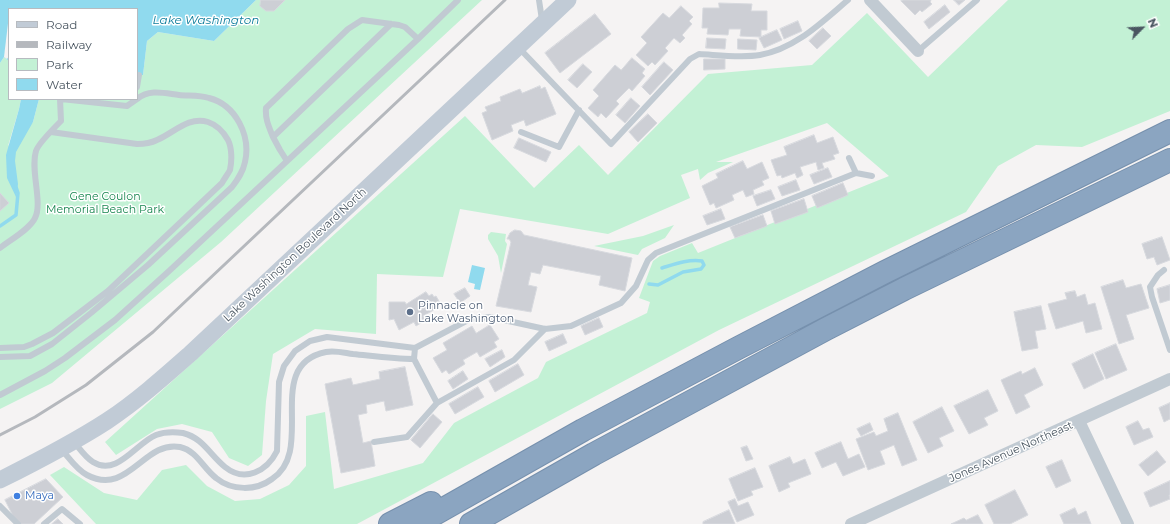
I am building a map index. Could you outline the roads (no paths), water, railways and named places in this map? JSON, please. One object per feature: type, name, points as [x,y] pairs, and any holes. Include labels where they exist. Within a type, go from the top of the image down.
[{"type":"highway","points":[[417,524],[584,430],[738,348],[878,275],[1170,131]]},
{"type":"highway","points":[[471,524],[594,454],[826,329],[904,289],[1170,160]]},
{"type":"highway","points":[[499,524],[702,396]]},
{"type":"highway","points":[[390,524],[584,430]]},
{"type":"street","points":[[873,1],[918,51]]},
{"type":"street","name":"Lake Washington Boulevard North","points":[[0,480],[67,445],[108,420],[144,394],[184,359],[543,24],[561,4]]},
{"type":"street","name":"Jones Avenue Northeast","points":[[851,524],[1170,379]]},
{"type":"street","points":[[1079,421],[1128,524]]},
{"type":"lane","points":[[0,395],[45,371],[65,358],[115,320],[418,39],[458,0]]},
{"type":"lane","points":[[539,0],[543,24]]},
{"type":"lane","points":[[518,47],[611,144],[690,59],[699,54],[759,55],[770,52],[802,38],[848,0]]},
{"type":"lane","points":[[918,51],[977,0]]},
{"type":"lane","points":[[287,160],[273,137],[267,122],[266,108],[348,29],[362,20],[391,24],[405,27],[418,39]]},
{"type":"lane","points":[[273,137],[391,24]]},
{"type":"lane","points":[[138,81],[139,75]]},
{"type":"lane","points":[[0,357],[30,356],[52,344],[148,265],[232,187],[240,176],[244,167],[246,153],[244,135],[237,119],[224,106],[209,98],[160,93],[144,94],[138,98]]},
{"type":"lane","points":[[0,248],[30,225],[35,218],[38,208],[34,160],[36,149],[61,120],[60,100]]},
{"type":"lane","points":[[73,100],[108,102],[115,106],[127,106],[135,100]]},
{"type":"lane","points":[[115,106],[116,100]]},
{"type":"lane","points":[[127,106],[128,100]]},
{"type":"lane","points":[[522,132],[558,147],[579,110]]},
{"type":"lane","points":[[0,348],[24,347],[32,344],[53,332],[108,291],[222,183],[229,171],[231,157],[230,143],[215,125],[202,121],[193,121],[181,126],[158,140],[136,144],[52,132]]},
{"type":"lane","points":[[849,158],[856,173]]},
{"type":"lane","points":[[67,445],[94,463],[108,466],[120,461],[156,435],[170,432],[184,433],[197,439],[207,447],[225,467],[234,472],[245,474],[255,473],[265,468],[277,451],[279,382],[284,366],[295,351],[310,341],[327,337],[415,348],[470,319],[490,318],[545,329],[571,326],[621,303],[636,286],[648,260],[656,252],[856,173],[872,176]]},
{"type":"lane","points":[[1164,270],[1158,275],[1150,287],[1170,350]]},
{"type":"lane","points":[[374,442],[406,437],[437,403],[514,360],[545,329]]},
{"type":"lane","points":[[415,348],[414,359],[437,403]]},
{"type":"lane","points":[[67,445],[78,468],[87,475],[98,479],[110,480],[122,476],[161,448],[171,446],[181,447],[194,454],[216,478],[229,486],[245,488],[260,486],[279,474],[284,468],[291,454],[293,384],[297,372],[305,362],[316,354],[328,351],[396,359],[414,359]]},
{"type":"lane","points":[[0,506],[18,524]]},
{"type":"lane","points":[[44,524],[62,509],[80,524]]},
{"type":"water","name":"Lake Washington","points":[[0,0],[256,0],[214,41],[158,32],[147,41],[143,75],[138,75],[138,8],[8,8],[8,60],[4,57],[0,63]]},
{"type":"water","points":[[21,100],[39,100],[33,122],[16,152],[15,161],[18,184],[16,197],[7,178],[6,155]]},
{"type":"water","points":[[472,265],[485,268],[480,290],[474,289],[475,284],[468,282]]},
{"type":"waterway","points":[[0,226],[16,215],[18,193],[16,187]]},
{"type":"waterway","points":[[649,284],[658,285],[683,272],[701,269],[704,265],[702,261],[692,261],[682,262],[662,268]]},
{"type":"railway","points":[[0,435],[35,417],[86,385],[153,332],[505,0]]},
{"type":"place","name":"Pinnacle on Lake Washington","points":[[410,312]]},
{"type":"place","name":"Maya","points":[[17,496]]},
{"type":"park label","name":"Gene Coulon Memorial Beach Park","points":[[105,203]]}]
